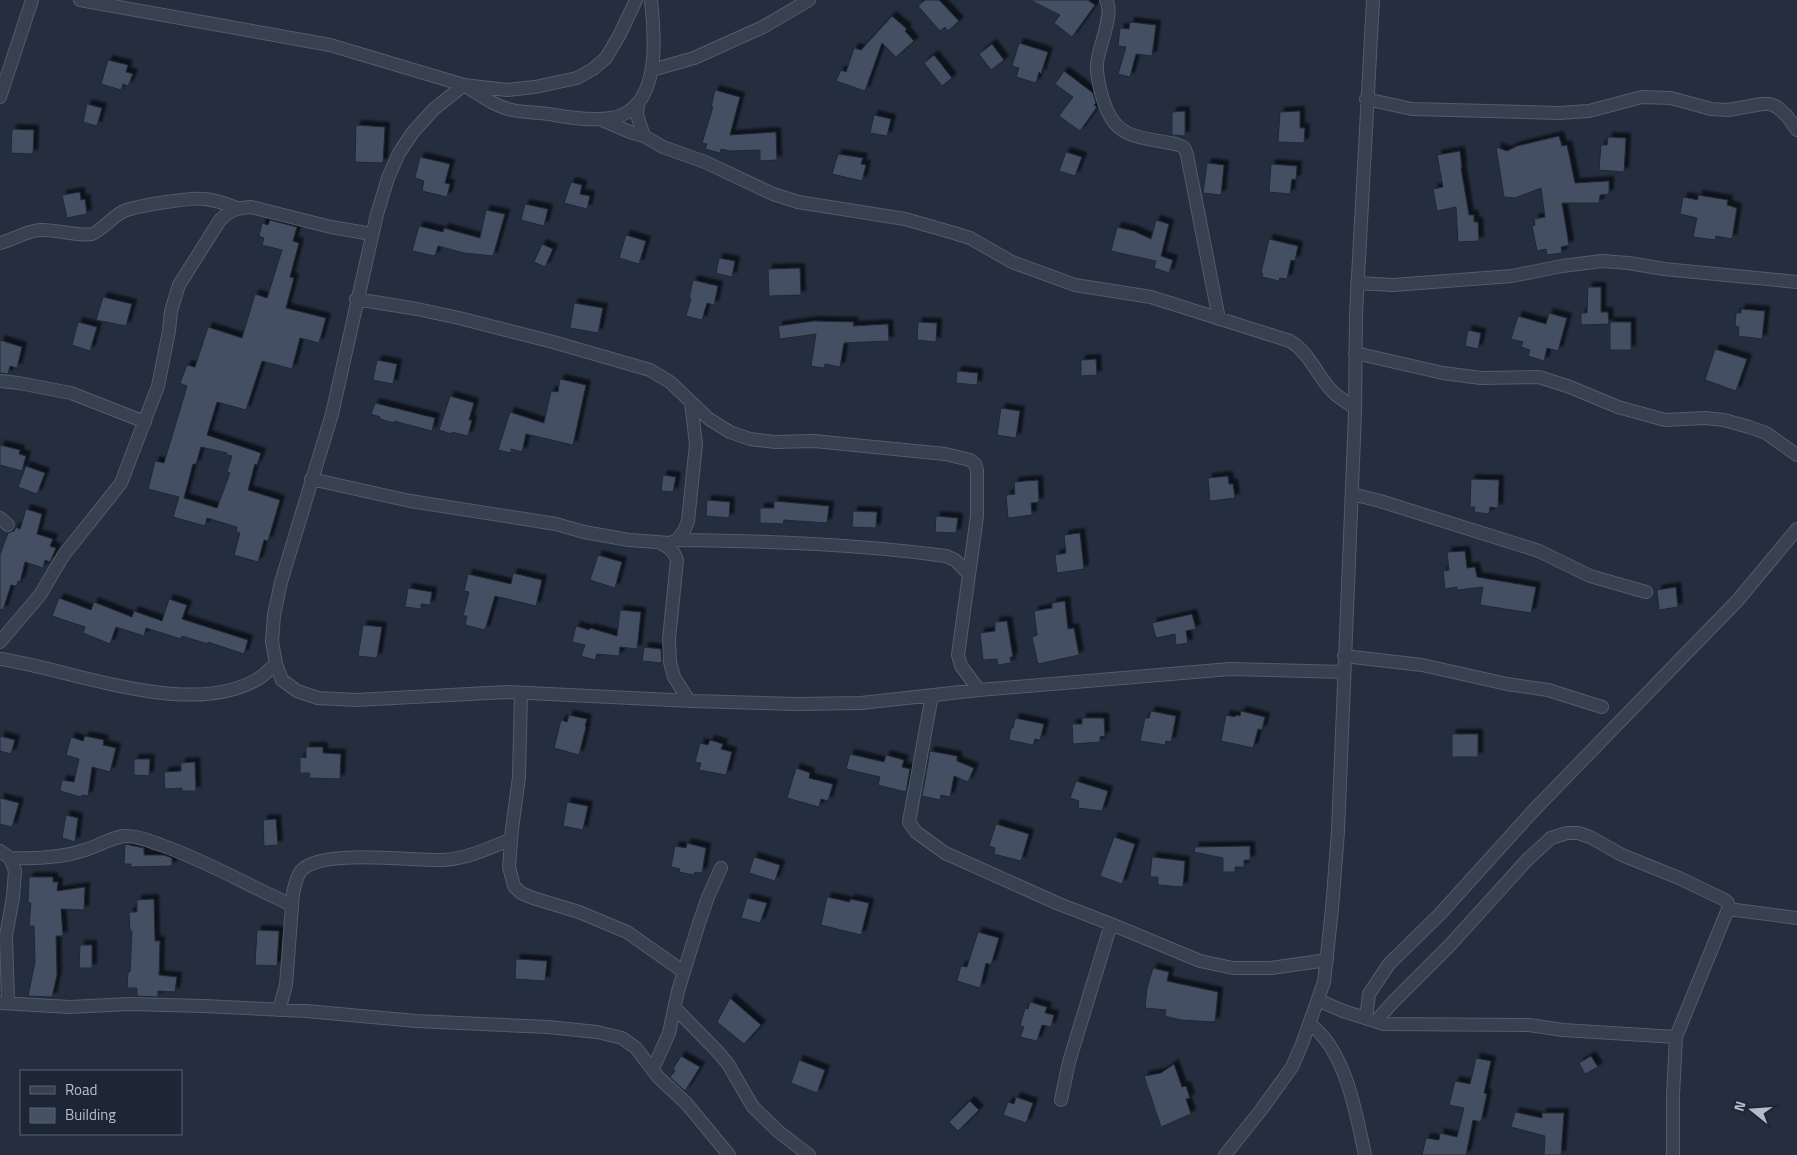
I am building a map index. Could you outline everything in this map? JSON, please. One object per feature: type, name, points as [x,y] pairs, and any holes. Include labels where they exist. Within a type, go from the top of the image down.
[{"type":"street","points":[[0,97],[32,0]]},
{"type":"street","points":[[80,0],[330,45],[464,85],[507,90],[535,87],[577,78],[594,69],[606,58],[636,0]]},
{"type":"street","points":[[644,136],[637,115],[638,104],[647,90],[652,70],[654,27],[651,0]]},
{"type":"street","points":[[652,70],[694,58],[763,28],[809,0]]},
{"type":"street","points":[[1106,0],[1108,3],[1108,14],[1097,64],[1102,96],[1108,113],[1121,130],[1133,136],[1177,144],[1184,148],[1188,155],[1219,319]]},
{"type":"street","points":[[1225,1155],[1292,1067],[1310,1024],[1324,982],[1327,960],[1338,830],[1355,408],[1357,283],[1373,0]]},
{"type":"street","points":[[464,85],[494,104],[513,110],[545,113],[576,119],[613,118],[638,104]]},
{"type":"street","points":[[464,85],[434,109],[413,132],[399,153],[388,178],[372,234],[356,299],[332,414],[281,582],[274,615],[272,641],[276,664],[282,680],[297,691],[318,698],[356,700],[507,692],[689,701],[797,704],[861,703],[979,690],[1230,669],[1344,672]]},
{"type":"street","points":[[1366,99],[1412,109],[1559,113],[1590,111],[1642,97],[1671,98],[1710,109],[1728,110],[1770,104],[1777,107],[1797,130]]},
{"type":"street","points":[[601,119],[644,136],[663,148],[705,162],[773,194],[815,205],[905,219],[954,232],[970,238],[1012,262],[1075,284],[1150,297],[1290,341],[1298,346],[1333,392],[1355,408]]},
{"type":"street","points":[[0,243],[37,230],[52,229],[88,235],[97,233],[105,224],[123,211],[144,205],[203,198],[220,201],[238,208]]},
{"type":"street","points":[[0,642],[40,595],[63,556],[121,483],[158,386],[171,311],[179,285],[220,220],[228,212],[238,208],[251,207],[331,227],[372,234]]},
{"type":"street","points":[[1357,283],[1393,285],[1512,276],[1562,266],[1602,261],[1797,282]]},
{"type":"street","points":[[356,299],[459,318],[553,342],[650,370],[670,382],[709,419],[730,432],[750,439],[774,442],[814,441],[861,444],[946,454],[970,460],[975,464],[977,470],[977,516],[958,655],[960,666],[979,690]]},
{"type":"street","points":[[1355,353],[1443,373],[1481,378],[1539,377],[1570,387],[1618,407],[1665,420],[1705,418],[1724,420],[1749,427],[1766,433],[1797,455]]},
{"type":"street","points":[[0,381],[71,393],[145,422]]},
{"type":"street","points":[[677,540],[684,531],[688,521],[693,484],[696,444],[691,403]]},
{"type":"street","points":[[311,479],[410,501],[556,524],[603,536],[660,543],[670,543],[677,540],[757,540],[892,549],[946,556],[955,560],[969,574]]},
{"type":"street","points":[[1352,494],[1380,501],[1530,549],[1590,576],[1646,592]]},
{"type":"street","points":[[1371,1020],[1369,994],[1389,964],[1440,914],[1534,810],[1738,600],[1797,529]]},
{"type":"street","points":[[660,543],[670,548],[677,560],[669,639],[670,662],[674,678],[689,701]]},
{"type":"street","points":[[1344,656],[1422,665],[1507,684],[1548,690],[1602,707]]},
{"type":"street","points":[[0,659],[44,667],[129,688],[184,695],[218,692],[241,687],[262,676],[276,664]]},
{"type":"street","points":[[521,693],[520,777],[509,867],[510,877],[514,886],[521,893],[604,921],[627,932],[684,972]]},
{"type":"street","points":[[932,695],[909,822],[916,832],[945,852],[1059,904],[1214,965],[1233,968],[1272,968],[1327,960]]},
{"type":"street","points":[[1371,1020],[1394,1001],[1450,946],[1528,859],[1551,838],[1567,832],[1578,833],[1590,838],[1719,896],[1728,903],[1728,909],[1676,1037],[1673,1095],[1674,1155]]},
{"type":"street","points":[[5,855],[29,859],[62,856],[90,848],[111,838],[126,836],[150,841],[185,853],[292,905]]},
{"type":"street","points":[[280,1010],[286,985],[292,905],[301,870],[317,861],[371,858],[444,860],[484,851],[511,839]]},
{"type":"street","points":[[5,855],[15,871],[15,882],[6,936],[4,1003],[70,1007],[129,1004],[280,1010],[416,1021],[548,1027],[597,1032],[622,1038],[636,1048],[658,1077],[686,1102],[729,1155]]},
{"type":"street","points":[[653,1069],[669,1032],[684,972],[708,897],[721,868]]},
{"type":"street","points":[[1728,909],[1797,918]]},
{"type":"street","points":[[1061,1100],[1069,1062],[1111,924]]},
{"type":"street","points":[[1318,1000],[1384,1024],[1529,1025],[1564,1030],[1676,1037]]},
{"type":"street","points":[[675,1008],[728,1064],[753,1107],[779,1132],[809,1155]]},
{"type":"street","points":[[1310,1024],[1319,1030],[1343,1073],[1355,1110],[1365,1155]]},
{"type":"building","points":[[925,0],[939,0],[959,21],[948,31],[945,27],[940,31],[918,6]]},
{"type":"building","points":[[1030,0],[1088,0],[1095,5],[1072,37],[1054,23],[1060,15]]},
{"type":"building","points":[[892,16],[907,29],[905,31],[914,41],[896,57],[882,43],[865,91],[836,81],[841,70],[846,72],[854,48],[861,50]]},
{"type":"building","points":[[1130,22],[1156,25],[1152,56],[1136,54],[1130,77],[1118,74],[1126,47],[1118,46],[1120,28],[1129,29]]},
{"type":"building","points":[[1019,43],[1048,52],[1036,83],[1016,77],[1019,68],[1012,66]]},
{"type":"building","points":[[992,44],[1004,60],[991,70],[979,54]]},
{"type":"building","points":[[934,55],[952,78],[942,86],[924,63]]},
{"type":"building","points":[[108,60],[128,65],[126,72],[133,74],[128,86],[123,84],[121,90],[101,84]]},
{"type":"building","points":[[1064,71],[1093,93],[1096,103],[1094,105],[1097,107],[1080,131],[1059,116],[1073,97],[1055,84]]},
{"type":"building","points":[[715,90],[740,97],[730,135],[776,132],[777,160],[760,161],[760,150],[730,151],[721,149],[720,153],[705,149],[707,144],[702,143],[713,107],[711,107]]},
{"type":"building","points":[[87,104],[102,108],[97,126],[83,122]]},
{"type":"building","points":[[1185,111],[1185,136],[1172,135],[1172,112]]},
{"type":"building","points":[[1300,111],[1300,128],[1305,128],[1304,143],[1278,142],[1280,112]]},
{"type":"building","points":[[874,115],[891,119],[887,136],[870,133]]},
{"type":"building","points":[[356,125],[385,127],[383,163],[355,162]]},
{"type":"building","points":[[12,129],[34,130],[33,154],[11,153]]},
{"type":"building","points":[[1559,136],[1562,146],[1567,145],[1575,183],[1609,181],[1609,194],[1600,195],[1599,203],[1562,203],[1569,245],[1561,247],[1562,253],[1547,255],[1546,249],[1537,251],[1532,226],[1535,225],[1534,219],[1545,217],[1541,188],[1515,198],[1504,197],[1496,147],[1507,151],[1517,146]]},
{"type":"building","points":[[1608,137],[1626,138],[1624,172],[1599,170],[1601,145],[1607,145]]},
{"type":"building","points":[[1460,151],[1469,215],[1474,215],[1474,222],[1478,222],[1479,241],[1458,242],[1456,207],[1437,211],[1433,189],[1443,187],[1437,155]]},
{"type":"building","points":[[1066,152],[1082,157],[1075,176],[1059,171]]},
{"type":"building","points":[[838,154],[863,158],[861,164],[866,165],[862,181],[832,174]]},
{"type":"building","points":[[420,157],[450,164],[445,183],[450,184],[447,197],[422,191],[424,181],[415,178]]},
{"type":"building","points":[[1207,163],[1224,165],[1221,195],[1203,193]]},
{"type":"building","points":[[1271,164],[1297,166],[1296,180],[1292,179],[1290,194],[1269,192]]},
{"type":"building","points":[[571,182],[582,185],[580,194],[590,196],[587,209],[564,203]]},
{"type":"building","points":[[80,192],[81,200],[85,199],[87,214],[67,218],[62,195]]},
{"type":"building","points":[[1698,195],[1728,200],[1727,205],[1737,208],[1732,239],[1716,236],[1715,240],[1693,237],[1697,218],[1680,214],[1683,197],[1698,200]]},
{"type":"building","points":[[525,204],[548,209],[544,226],[521,220]]},
{"type":"building","points":[[486,210],[505,214],[493,256],[464,253],[438,246],[435,256],[412,251],[419,226],[443,232],[444,228],[480,238]]},
{"type":"building","points":[[270,220],[297,227],[293,241],[299,243],[290,277],[294,278],[286,308],[326,318],[319,343],[300,338],[292,369],[262,361],[246,410],[217,402],[207,435],[261,453],[257,465],[255,464],[248,490],[280,500],[268,541],[264,540],[258,562],[234,555],[240,533],[236,531],[237,527],[207,518],[205,526],[173,517],[179,497],[148,489],[155,461],[164,463],[187,386],[180,383],[187,365],[195,367],[208,327],[242,338],[255,294],[267,298],[282,250],[262,245],[264,238],[259,236],[262,223],[268,225]],"holes":[[[201,447],[227,453],[227,455],[232,456],[227,472],[230,473],[217,508],[184,498],[193,464],[196,464]]]},
{"type":"building","points":[[1156,220],[1169,224],[1161,256],[1173,260],[1169,273],[1154,268],[1156,261],[1111,251],[1117,227],[1134,231],[1151,239]]},
{"type":"building","points":[[626,235],[646,241],[639,264],[619,258]]},
{"type":"building","points":[[1269,239],[1298,246],[1295,261],[1291,260],[1287,279],[1280,278],[1279,281],[1262,277],[1263,274],[1261,273]]},
{"type":"building","points":[[542,244],[553,249],[545,267],[534,262]]},
{"type":"building","points":[[719,258],[735,261],[732,277],[716,273]]},
{"type":"building","points":[[800,268],[801,295],[769,296],[768,269]]},
{"type":"building","points":[[693,280],[718,286],[714,305],[707,303],[702,320],[686,316],[691,299],[689,299]]},
{"type":"building","points":[[1588,287],[1601,287],[1601,312],[1608,312],[1609,324],[1581,325],[1581,313],[1587,313]]},
{"type":"building","points":[[103,297],[132,304],[126,326],[96,320]]},
{"type":"building","points":[[574,303],[603,308],[598,333],[570,328]]},
{"type":"building","points":[[1741,309],[1765,311],[1762,339],[1738,336],[1739,327],[1735,326],[1736,313],[1741,313]]},
{"type":"building","points":[[1549,313],[1567,318],[1558,351],[1547,348],[1544,361],[1528,356],[1530,350],[1521,347],[1523,342],[1511,339],[1518,316],[1546,324]]},
{"type":"building","points":[[814,321],[854,322],[853,326],[888,324],[889,341],[844,343],[840,367],[825,364],[824,368],[811,366],[816,334],[780,339],[778,326]]},
{"type":"building","points":[[78,322],[97,327],[90,351],[72,345]]},
{"type":"building","points":[[918,322],[937,323],[936,342],[917,340]]},
{"type":"building","points":[[1610,322],[1631,322],[1631,350],[1610,350]]},
{"type":"building","points":[[1468,330],[1481,333],[1478,349],[1465,346]]},
{"type":"building","points":[[0,340],[22,347],[17,368],[10,366],[8,374],[0,373]]},
{"type":"building","points":[[1715,349],[1747,359],[1736,391],[1705,380]]},
{"type":"building","points":[[1096,359],[1097,375],[1081,376],[1081,360]]},
{"type":"building","points":[[377,360],[397,364],[393,384],[373,380]]},
{"type":"building","points":[[957,371],[978,373],[977,385],[956,383]]},
{"type":"building","points":[[560,379],[586,385],[573,445],[526,434],[522,452],[511,449],[511,453],[498,450],[510,412],[544,423],[551,391],[558,392]]},
{"type":"building","points":[[450,396],[474,403],[469,420],[472,420],[468,436],[439,430]]},
{"type":"building","points":[[375,403],[435,418],[432,431],[380,419],[380,417],[371,414]]},
{"type":"building","points":[[1001,408],[1020,411],[1016,438],[997,435]]},
{"type":"building","points":[[0,445],[20,450],[19,454],[26,456],[22,471],[0,465]]},
{"type":"building","points":[[26,466],[45,473],[37,494],[18,487]]},
{"type":"building","points":[[663,475],[676,477],[673,492],[661,491]]},
{"type":"building","points":[[1228,476],[1229,484],[1233,484],[1235,498],[1210,501],[1208,478]]},
{"type":"building","points":[[1471,479],[1499,480],[1498,508],[1490,507],[1489,514],[1474,512],[1475,507],[1470,507]]},
{"type":"building","points":[[1038,480],[1039,502],[1031,503],[1032,515],[1008,518],[1006,495],[1015,494],[1014,482]]},
{"type":"building","points":[[707,500],[730,502],[729,518],[706,516]]},
{"type":"building","points":[[774,501],[829,506],[827,523],[784,520],[783,524],[760,523],[760,508],[774,508]]},
{"type":"building","points":[[26,509],[42,514],[37,534],[53,539],[50,546],[56,548],[50,562],[45,560],[43,568],[25,562],[20,582],[18,581],[17,586],[11,585],[3,610],[0,609],[0,555],[8,533],[14,531],[16,527],[20,529]]},
{"type":"building","points":[[853,511],[877,512],[876,528],[852,527]]},
{"type":"building","points":[[936,516],[958,518],[956,533],[935,532]]},
{"type":"building","points":[[1080,533],[1084,569],[1057,573],[1055,555],[1066,553],[1064,535]]},
{"type":"building","points":[[1465,551],[1467,568],[1475,567],[1477,577],[1536,587],[1531,613],[1480,605],[1483,587],[1457,590],[1457,587],[1445,589],[1443,571],[1449,570],[1447,552]]},
{"type":"building","points":[[598,555],[622,562],[615,588],[590,580]]},
{"type":"building","points":[[513,573],[542,580],[536,606],[495,596],[485,630],[465,625],[467,616],[463,616],[469,592],[464,591],[468,574],[511,584]]},
{"type":"building","points":[[1676,587],[1678,607],[1659,610],[1657,590]]},
{"type":"building","points":[[408,588],[432,592],[430,605],[421,604],[421,609],[405,607]]},
{"type":"building","points":[[59,598],[91,610],[94,602],[132,617],[134,611],[162,621],[169,599],[187,605],[182,619],[248,640],[244,654],[208,642],[208,644],[182,636],[181,639],[146,628],[144,636],[116,627],[110,644],[83,633],[85,627],[52,616]]},
{"type":"building","points":[[1065,601],[1068,629],[1074,628],[1079,655],[1038,664],[1032,637],[1037,635],[1034,611],[1052,608],[1052,603]]},
{"type":"building","points":[[620,610],[641,612],[637,649],[620,647],[619,656],[597,654],[595,660],[581,656],[585,645],[572,642],[576,626],[617,636]]},
{"type":"building","points":[[1192,614],[1196,629],[1186,631],[1188,643],[1176,645],[1175,634],[1156,638],[1152,623]]},
{"type":"building","points":[[1007,621],[1013,657],[1010,657],[1011,663],[998,665],[997,659],[983,660],[980,633],[995,631],[995,622]]},
{"type":"building","points":[[363,625],[382,627],[377,658],[358,656]]},
{"type":"building","points":[[644,647],[661,649],[662,663],[642,661]]},
{"type":"building","points":[[1151,711],[1176,716],[1171,742],[1166,741],[1165,745],[1140,741],[1145,718],[1149,718]]},
{"type":"building","points":[[1241,711],[1265,717],[1262,730],[1258,729],[1253,748],[1221,741],[1226,715],[1240,716]]},
{"type":"building","points":[[569,715],[587,719],[579,755],[554,748],[561,720],[567,722]]},
{"type":"building","points":[[1015,718],[1044,724],[1040,740],[1035,739],[1033,745],[1009,740]]},
{"type":"building","points":[[1082,718],[1104,718],[1105,736],[1100,737],[1100,742],[1073,744],[1072,724],[1082,724]]},
{"type":"building","points":[[1452,734],[1478,734],[1478,757],[1452,757]]},
{"type":"building","points":[[0,736],[15,740],[11,754],[0,751]]},
{"type":"building","points":[[85,736],[104,740],[103,745],[116,748],[110,772],[92,767],[88,796],[82,795],[81,797],[60,791],[62,780],[74,782],[79,759],[66,755],[71,737],[83,741]]},
{"type":"building","points":[[710,740],[723,744],[721,749],[732,752],[726,775],[699,770],[701,763],[695,762],[700,743],[708,745]]},
{"type":"building","points":[[306,747],[323,747],[323,753],[341,754],[340,779],[309,778],[310,773],[300,773],[300,757],[306,758]]},
{"type":"building","points":[[930,751],[957,756],[957,761],[974,768],[968,782],[954,776],[950,797],[941,795],[940,800],[922,796]]},
{"type":"building","points":[[850,754],[884,762],[886,755],[904,760],[902,767],[910,769],[906,792],[878,785],[880,777],[846,769]]},
{"type":"building","points":[[134,759],[150,759],[149,776],[134,775]]},
{"type":"building","points":[[195,762],[196,791],[182,791],[182,788],[165,789],[164,772],[181,771],[181,763]]},
{"type":"building","points":[[796,768],[810,773],[809,778],[833,784],[828,801],[821,799],[819,807],[787,798]]},
{"type":"building","points":[[1076,781],[1108,791],[1102,811],[1078,808],[1079,801],[1070,798]]},
{"type":"building","points":[[0,798],[19,803],[12,827],[0,824]]},
{"type":"building","points":[[567,802],[588,806],[583,830],[563,826]]},
{"type":"building","points":[[66,815],[78,818],[75,842],[62,838]]},
{"type":"building","points":[[276,819],[278,845],[264,846],[263,820]]},
{"type":"building","points":[[996,824],[1029,834],[1021,861],[994,854],[995,848],[989,846]]},
{"type":"building","points":[[1114,837],[1135,844],[1122,884],[1100,876]]},
{"type":"building","points":[[687,843],[706,848],[702,873],[695,872],[694,875],[679,872],[680,869],[671,867],[675,846],[686,848]]},
{"type":"building","points":[[125,844],[144,848],[144,855],[164,855],[172,858],[172,866],[131,867],[131,864],[124,864]]},
{"type":"building","points":[[1250,846],[1250,860],[1244,860],[1244,867],[1235,867],[1235,872],[1223,872],[1223,858],[1194,852],[1195,847]]},
{"type":"building","points":[[754,857],[780,865],[775,881],[749,873]]},
{"type":"building","points":[[1152,857],[1185,861],[1183,887],[1158,885],[1158,877],[1150,877]]},
{"type":"building","points":[[29,877],[53,877],[53,882],[58,882],[57,891],[85,887],[84,910],[61,909],[63,936],[56,936],[57,975],[52,997],[28,996],[35,962],[34,926],[29,926],[31,903],[28,903]]},
{"type":"building","points":[[827,897],[850,902],[850,899],[869,903],[861,935],[821,925]]},
{"type":"building","points":[[747,898],[767,903],[760,923],[741,918]]},
{"type":"building","points":[[154,899],[155,941],[160,941],[159,975],[177,977],[175,992],[158,991],[158,997],[137,996],[137,988],[127,988],[128,972],[130,972],[132,931],[130,931],[129,912],[137,912],[137,900]]},
{"type":"building","points":[[257,930],[279,931],[277,966],[255,965]]},
{"type":"building","points":[[978,932],[999,938],[991,965],[986,963],[980,988],[957,981],[961,966],[967,967]]},
{"type":"building","points":[[80,945],[92,945],[92,968],[79,968]]},
{"type":"building","points":[[516,959],[547,961],[545,981],[515,979]]},
{"type":"building","points":[[1153,968],[1169,972],[1167,981],[1218,992],[1215,1022],[1181,1020],[1165,1016],[1166,1010],[1145,1008],[1147,988]]},
{"type":"building","points":[[730,998],[761,1025],[744,1044],[717,1022]]},
{"type":"building","points":[[1030,1002],[1047,1007],[1045,1013],[1054,1015],[1051,1027],[1042,1025],[1037,1041],[1020,1037],[1024,1027],[1020,1026],[1025,1008],[1028,1009]]},
{"type":"building","points":[[681,1056],[700,1067],[685,1091],[670,1077],[675,1071],[673,1069]]},
{"type":"building","points":[[1591,1056],[1598,1067],[1585,1074],[1579,1063]]},
{"type":"building","points":[[1476,1058],[1491,1061],[1484,1093],[1487,1094],[1481,1122],[1473,1120],[1466,1155],[1422,1155],[1426,1138],[1439,1140],[1440,1133],[1457,1137],[1464,1108],[1449,1105],[1455,1081],[1470,1084]]},
{"type":"building","points":[[799,1060],[825,1070],[817,1093],[791,1083]]},
{"type":"building","points":[[1174,1064],[1182,1087],[1186,1086],[1190,1098],[1186,1099],[1191,1114],[1161,1127],[1144,1076],[1161,1073]]},
{"type":"building","points":[[1016,1097],[1033,1103],[1026,1123],[1003,1115],[1008,1102],[1014,1104]]},
{"type":"building","points":[[970,1101],[979,1110],[958,1131],[949,1122]]},
{"type":"building","points":[[1515,1112],[1542,1118],[1542,1113],[1564,1113],[1561,1155],[1544,1155],[1545,1136],[1511,1127]]}]
